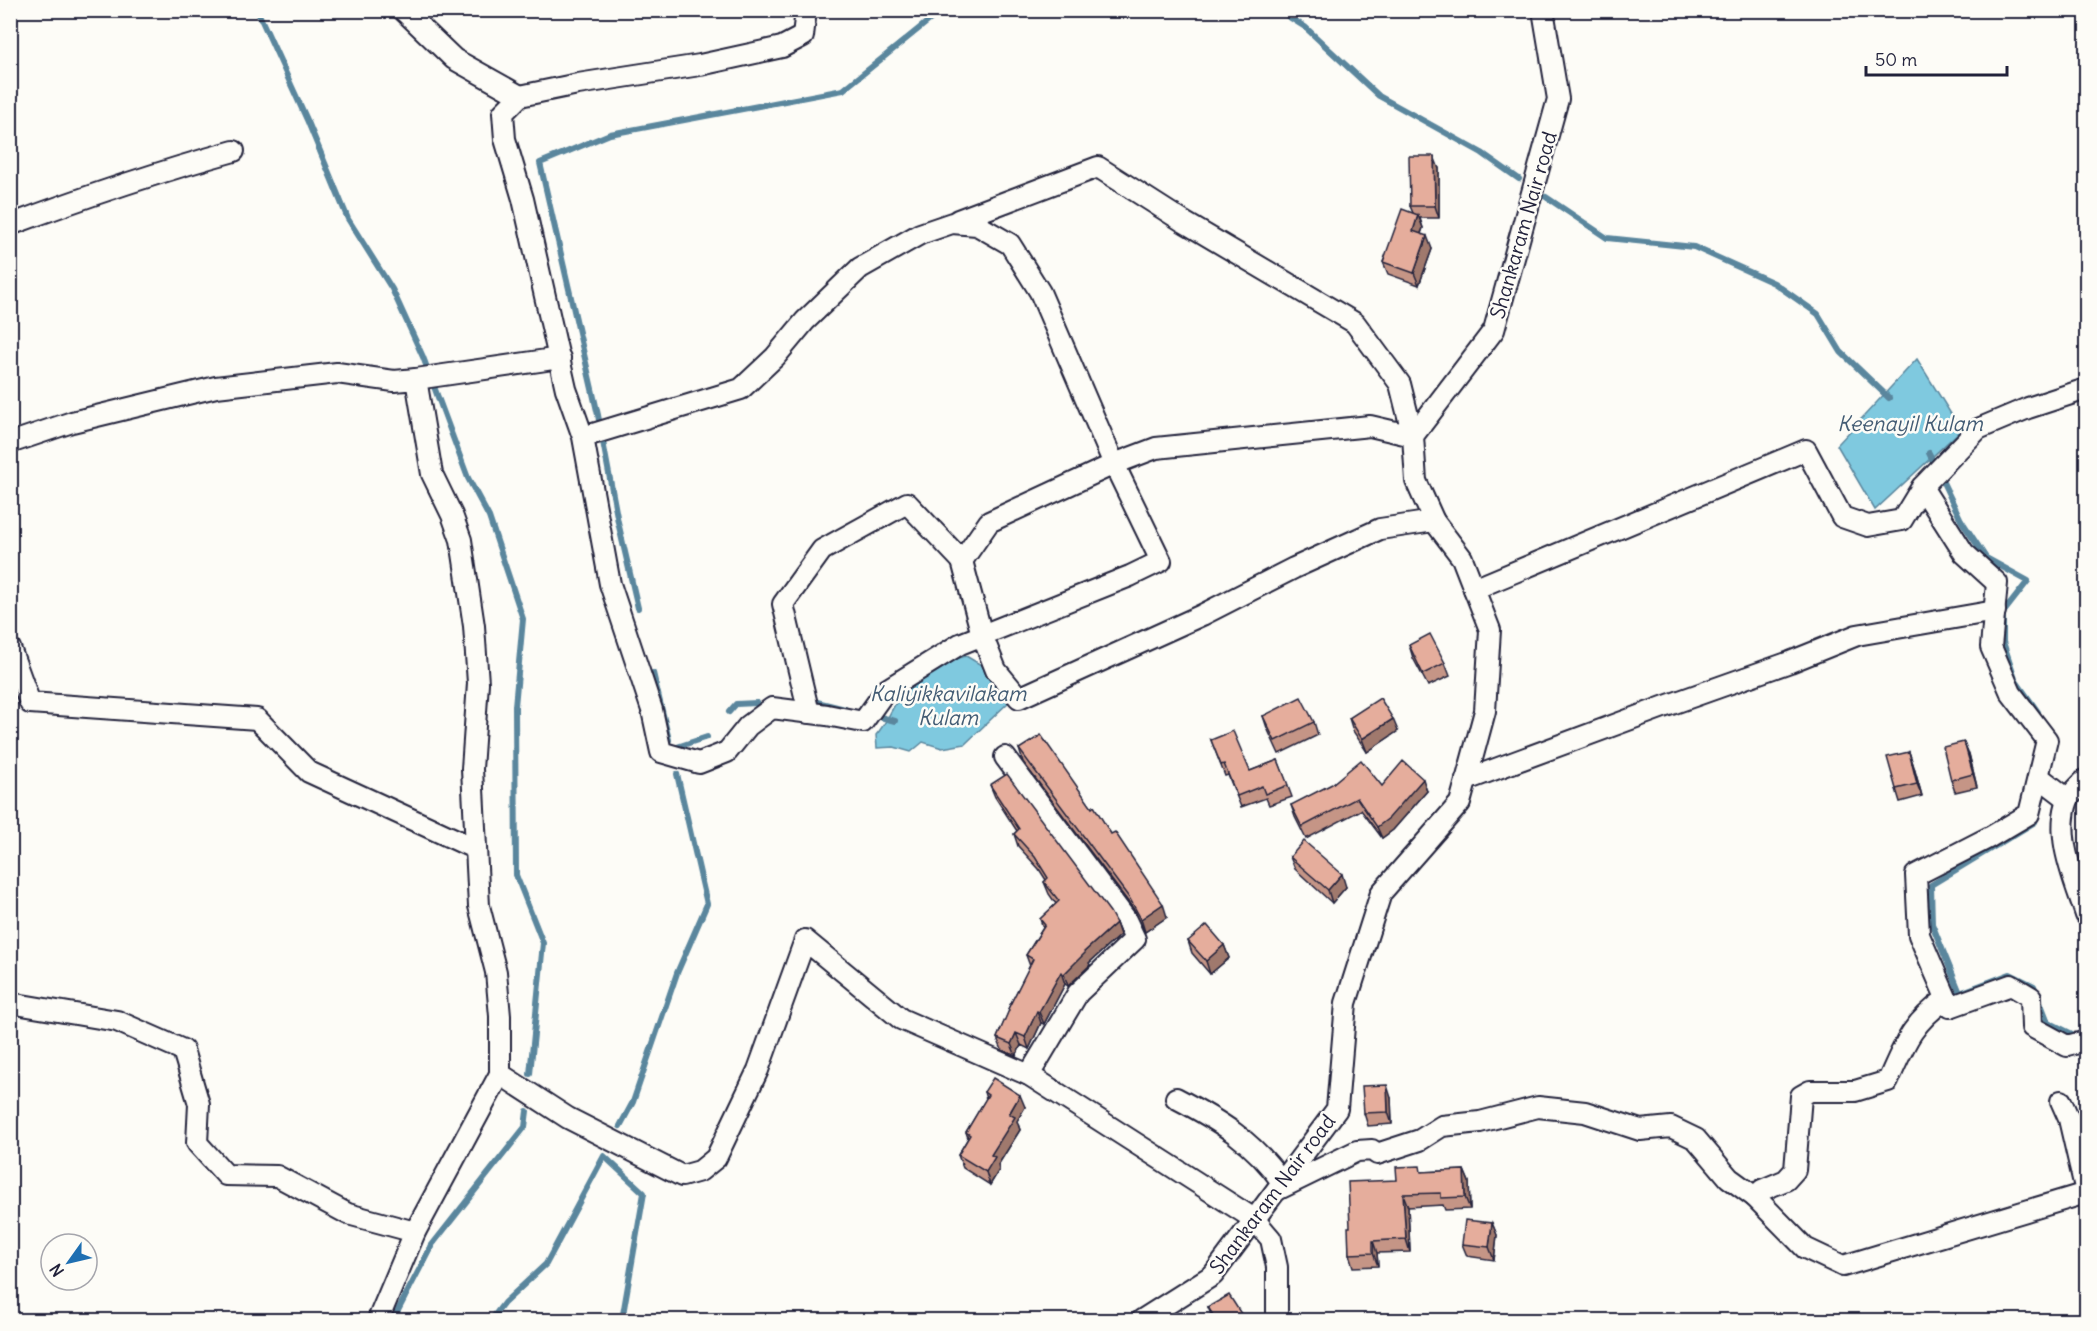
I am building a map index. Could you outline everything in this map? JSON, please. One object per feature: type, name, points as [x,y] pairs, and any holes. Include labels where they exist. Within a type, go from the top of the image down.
[{"type":"street","points":[[404,10],[454,59],[520,96]]},
{"type":"street","points":[[806,10],[803,36],[782,47],[700,66],[578,84],[520,96],[504,113],[505,138],[523,199],[566,388],[595,433],[610,584],[652,710],[661,752],[699,764],[727,752],[748,726],[772,708],[863,723],[886,690],[960,644],[1130,576],[1161,561],[1114,464],[1040,292],[1010,244],[977,225],[952,223]]},
{"type":"street","name":"Shankaram Nair road","points":[[1142,1320],[1213,1275],[1337,1108],[1346,1003],[1382,893],[1460,803],[1485,711],[1490,630],[1462,558],[1434,521],[1416,481],[1413,436],[1494,330],[1558,99],[1543,10]]},
{"type":"street","points":[[10,225],[179,166],[234,151]]},
{"type":"street","points":[[595,433],[741,389],[775,357],[805,321],[860,268],[920,234],[1098,166],[1184,222],[1356,323],[1400,384],[1413,436],[1370,426],[1156,448],[1114,464],[989,522],[962,561]]},
{"type":"street","points":[[10,443],[72,422],[216,387],[338,373],[394,381],[560,358]]},
{"type":"street","points":[[378,1320],[416,1232],[500,1074],[500,1016],[496,972],[479,906],[472,769],[478,683],[474,626],[460,540],[452,515],[432,474],[417,379]]},
{"type":"street","points":[[1474,589],[1806,450],[1842,517],[1868,525],[1902,520],[1925,484],[1978,429],[2028,408],[2086,388]]},
{"type":"street","points":[[1925,484],[1964,553],[1997,583],[1991,647],[2011,693],[2047,740],[2029,814],[1916,875],[1919,935],[1950,1007],[2011,985],[2031,998],[2032,1027],[2067,1046],[2086,1041]]},
{"type":"street","points":[[809,713],[783,604],[822,550],[907,503],[962,561],[982,635],[996,670],[1019,698],[1202,615],[1294,568],[1380,529],[1434,521]]},
{"type":"street","points":[[1466,780],[1663,706],[1790,662],[1857,635],[1995,611]]},
{"type":"street","points":[[10,648],[30,703],[257,719],[309,772],[476,849]]},
{"type":"street","points":[[1005,757],[1125,918],[1135,939],[1078,993],[1029,1075]]},
{"type":"street","points":[[2039,777],[2062,794],[2065,854],[2086,915]]},
{"type":"street","points":[[2062,794],[2086,779]]},
{"type":"street","points":[[500,1074],[568,1118],[682,1176],[700,1171],[716,1158],[758,1070],[805,940],[901,1019],[1029,1075],[1254,1219],[1271,1239],[1277,1267],[1277,1320]]},
{"type":"street","points":[[1755,1197],[1762,1190],[1786,1180],[1795,1170],[1801,1096],[1810,1091],[1855,1091],[1888,1081],[1912,1030],[1932,1009],[1946,999]]},
{"type":"street","points":[[10,1003],[117,1021],[183,1050],[199,1104],[197,1143],[226,1174],[277,1176],[348,1214],[416,1232]]},
{"type":"street","points":[[1176,1098],[1241,1136],[1268,1162],[1279,1187],[1357,1151],[1372,1150],[1377,1154],[1383,1154],[1420,1140],[1442,1126],[1480,1122],[1538,1107],[1585,1112],[1640,1130],[1671,1127],[1696,1139],[1730,1178],[1755,1197],[1805,1248],[1843,1266],[2086,1192],[2069,1119],[2061,1101]]},
{"type":"street","points":[[2078,1161],[2086,1142]]},
{"type":"water","name":"Keenayil Kulam","points":[[1917,359],[1961,430],[1875,510],[1837,445]]},
{"type":"water","name":"Kaliyikkavilakam Kulam","points":[[966,656],[988,669],[1009,702],[965,744],[942,748],[923,742],[911,752],[894,747],[877,748],[876,735],[911,683],[934,667]]},
{"type":"building","points":[[1409,156],[1434,156],[1435,206],[1410,206]]},
{"type":"building","points":[[1402,209],[1418,215],[1413,231],[1427,236],[1414,273],[1383,262]]},
{"type":"building","points":[[1430,634],[1445,663],[1423,674],[1409,645]]},
{"type":"building","points":[[1301,697],[1314,722],[1275,741],[1263,716]]},
{"type":"building","points":[[1380,698],[1393,719],[1362,739],[1349,718]]},
{"type":"building","points":[[1233,731],[1250,771],[1278,760],[1288,785],[1265,794],[1262,786],[1237,796],[1211,740]]},
{"type":"building","points":[[1041,735],[1092,808],[1094,806],[1111,834],[1115,832],[1163,904],[1141,919],[1130,899],[1019,749]]},
{"type":"building","points":[[1964,742],[1973,774],[1951,780],[1943,747]]},
{"type":"building","points":[[1909,752],[1917,784],[1896,789],[1887,757]]},
{"type":"building","points":[[1361,760],[1382,786],[1403,761],[1423,779],[1389,818],[1377,827],[1357,798],[1302,827],[1291,805],[1332,784]]},
{"type":"building","points":[[1007,774],[1116,923],[1064,974],[1061,972],[1039,1012],[1037,1011],[1025,1037],[1016,1033],[1011,1044],[997,1038],[1008,1009],[1033,959],[1026,955],[1045,925],[1040,919],[1059,901],[1044,882],[1048,878],[1035,857],[1014,834],[1019,829],[990,785]]},
{"type":"building","points":[[1304,841],[1342,874],[1328,890],[1290,857]]},
{"type":"building","points":[[1207,925],[1224,945],[1206,961],[1188,941]]},
{"type":"building","points":[[993,1078],[1020,1095],[1009,1114],[1015,1117],[991,1155],[995,1157],[986,1172],[958,1155],[970,1135],[966,1132],[988,1095],[984,1092]]},
{"type":"building","points":[[1387,1085],[1388,1112],[1364,1113],[1362,1086]]},
{"type":"building","points":[[1420,1166],[1421,1172],[1464,1170],[1465,1197],[1441,1198],[1441,1193],[1403,1194],[1406,1239],[1373,1241],[1373,1253],[1349,1254],[1348,1182],[1397,1180],[1396,1167]]},
{"type":"building","points":[[1465,1220],[1492,1223],[1489,1247],[1462,1244]]},
{"type":"building","points":[[1229,1295],[1245,1320],[1216,1320],[1208,1307]]},
{"type":"waterway","points":[[257,10],[308,122],[348,219],[392,289],[423,357],[468,478],[489,517],[523,619],[515,706],[516,875],[543,943],[530,1074]]},
{"type":"waterway","points":[[638,608],[618,522],[598,415],[540,163],[610,134],[843,90],[942,10]]},
{"type":"waterway","points":[[1278,10],[1305,27],[1379,96],[1482,153],[1519,179]]},
{"type":"waterway","points":[[1546,197],[1607,238],[1694,247],[1774,283],[1818,314],[1841,352],[1889,398]]},
{"type":"waterway","points":[[1929,453],[1961,520],[1986,558],[2028,581],[2003,613],[2003,642],[2016,681],[2038,712]]},
{"type":"waterway","points":[[653,673],[669,740]]},
{"type":"waterway","points":[[809,700],[845,709]]},
{"type":"waterway","points":[[729,712],[736,704],[757,703]]},
{"type":"waterway","points":[[873,715],[895,721]]},
{"type":"waterway","points":[[677,747],[707,737]]},
{"type":"waterway","points":[[620,1126],[633,1102],[677,973],[707,904],[677,774]]},
{"type":"waterway","points":[[2037,814],[2035,822],[1931,885],[1932,924],[1960,993],[2010,974],[2034,986],[2048,1022],[2072,1034]]},
{"type":"waterway","points":[[393,1320],[432,1245],[525,1127],[527,1111]]},
{"type":"waterway","points":[[491,1320],[504,1303],[546,1264],[604,1156],[644,1193],[622,1320]]}]
